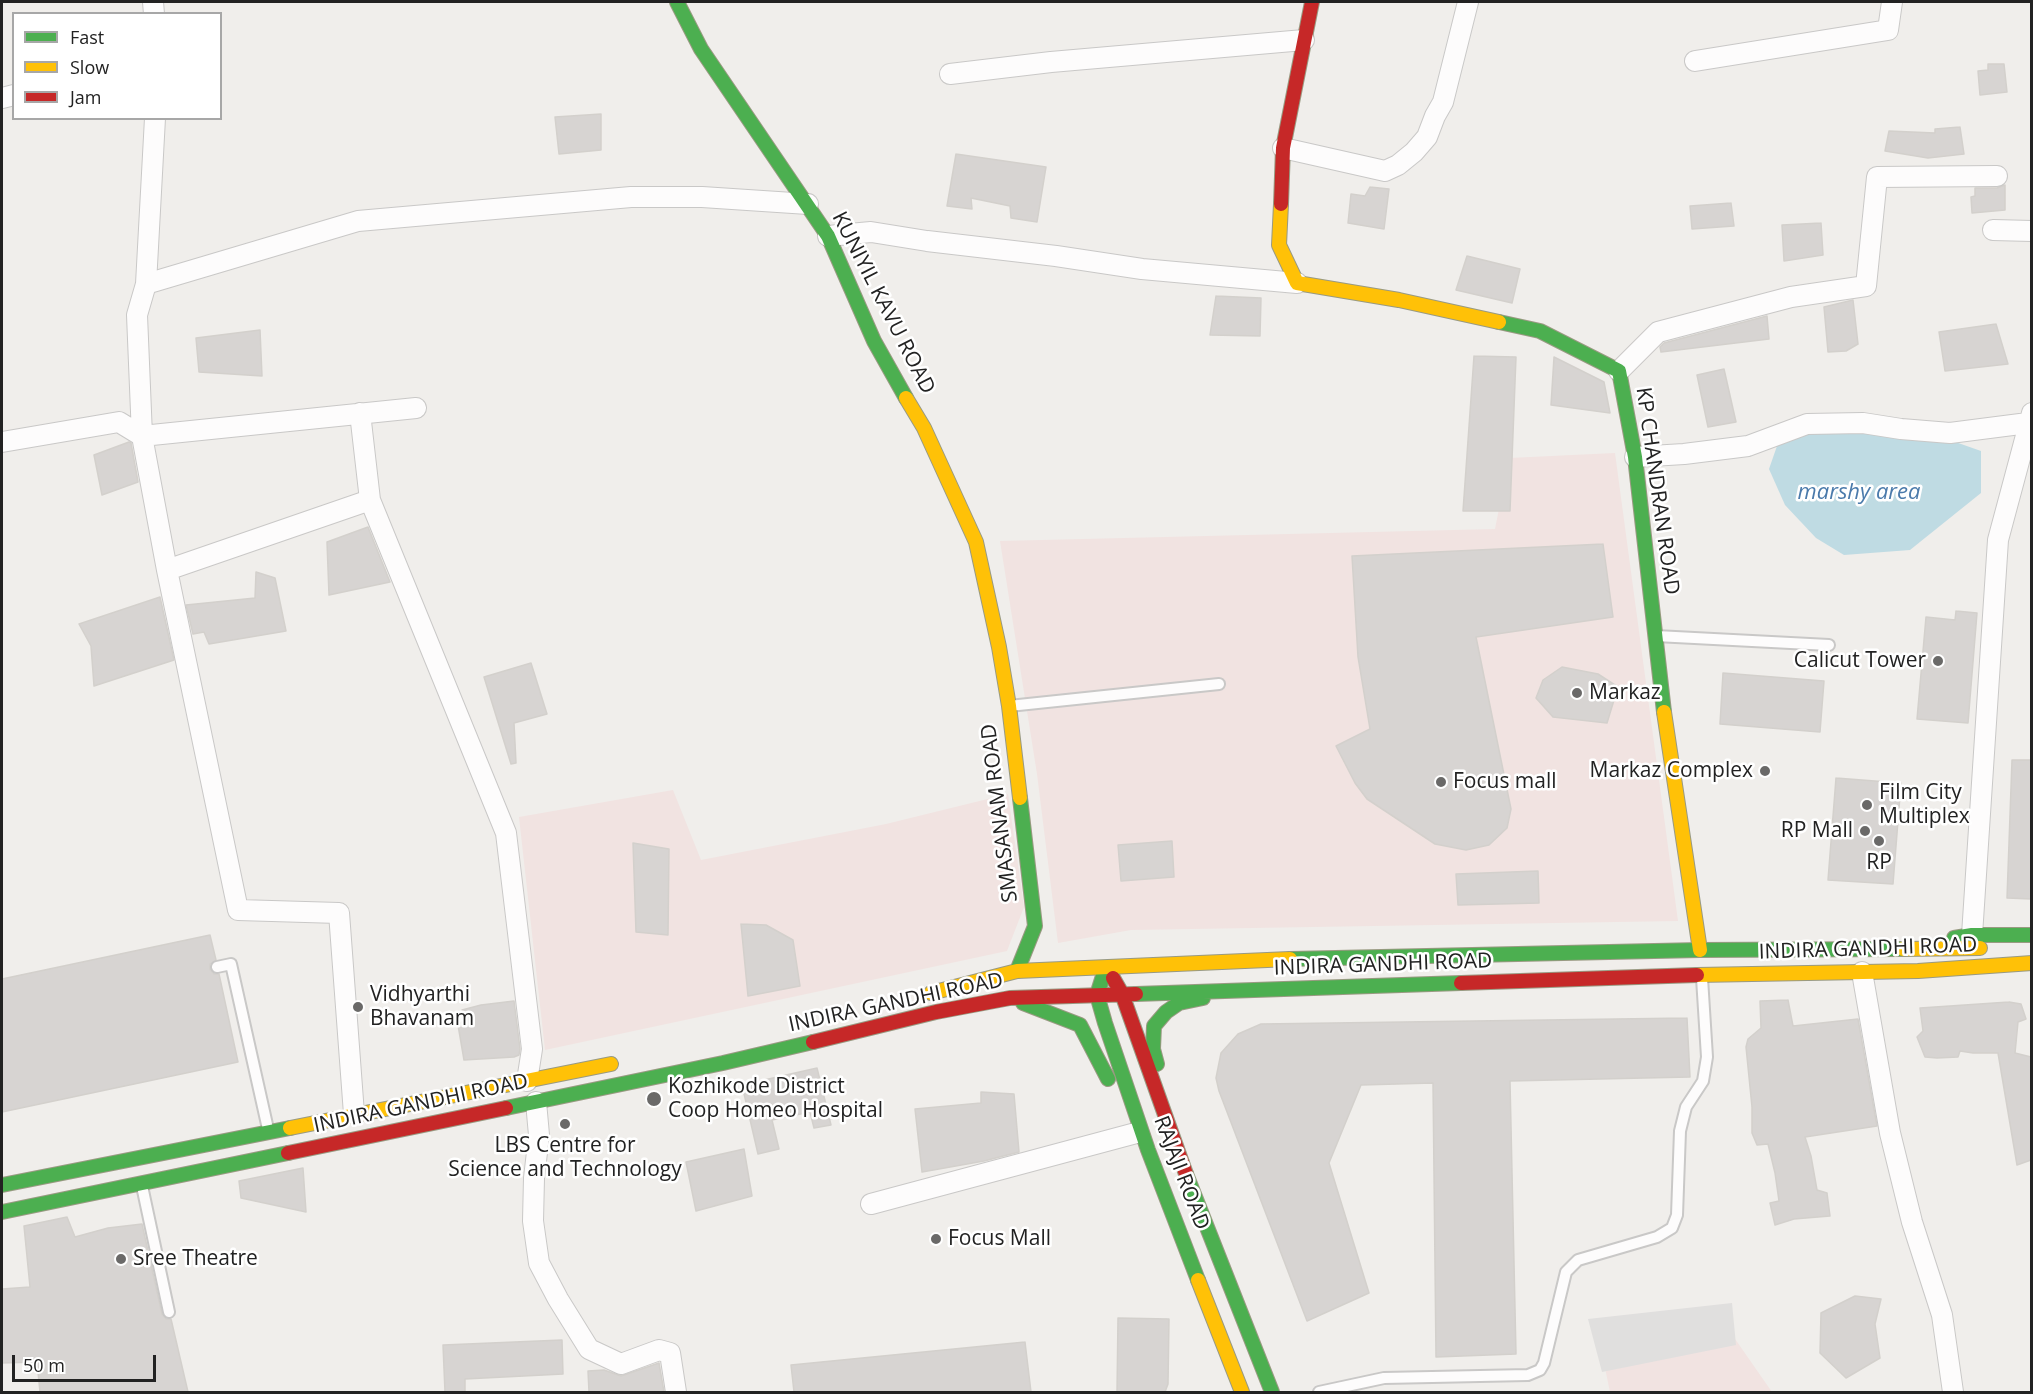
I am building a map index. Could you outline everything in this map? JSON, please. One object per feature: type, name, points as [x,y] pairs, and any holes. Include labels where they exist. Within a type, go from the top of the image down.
[{"type":"main road","name":"KUNIYIL KAVU ROAD","points":[[677,2],[701,49],[828,236],[874,341],[924,428],[976,542],[999,648]]},
{"type":"main road","points":[[1297,283],[1279,245],[1283,148],[1312,2]]},
{"type":"main road","name":"KP CHANDRAN ROAD","points":[[1297,283],[1399,300],[1540,331],[1619,372],[1635,457],[1679,822],[1700,950]]},
{"type":"main road","name":"SMASANAM ROAD","points":[[999,648],[1009,706],[1035,926],[1017,972]]},
{"type":"main road","points":[[1912,948],[1972,934],[2031,935]]},
{"type":"main road","name":"INDIRA GANDHI ROAD","points":[[913,998],[1017,972],[1107,966],[1276,959],[1700,950],[2031,948]]},
{"type":"main road","name":"INDIRA GANDHI ROAD","points":[[2,1212],[723,1063],[936,1012],[1010,998],[1702,975],[1918,971],[2031,963]]},
{"type":"main road","points":[[1107,966],[1122,994],[1173,1141],[1272,1392]]},
{"type":"main road","points":[[1097,995],[1107,966]]},
{"type":"main road","points":[[1918,971],[2031,974]]},
{"type":"main road","points":[[1173,1141],[1153,1049],[1154,1026],[1166,1012],[1179,1003],[1233,992]]},
{"type":"main road","name":"RAJAJI ROAD","points":[[1097,995],[1148,1150],[1242,1392]]},
{"type":"main road","points":[[1010,998],[1080,1025],[1136,1133],[1148,1150]]},
{"type":"main road","name":"INDIRA GANDHI ROAD","points":[[2,1185],[621,1062]]},
{"type":"main road","points":[[527,1081],[536,1102]]},
{"type":"street","points":[[1283,148],[1385,171],[1398,165],[1427,137],[1443,102],[1468,2]]},
{"type":"street","points":[[1695,60],[1888,30],[1892,2]]},
{"type":"street","points":[[950,74],[1051,62],[1304,40]]},
{"type":"street","points":[[155,120],[146,284],[137,315],[142,436],[167,570],[238,910],[339,914],[354,1114]]},
{"type":"street","points":[[1619,372],[1658,332],[1791,297],[1866,286],[1877,177],[1997,176]]},
{"type":"street","points":[[146,284],[357,221],[631,197],[690,197],[808,204]]},
{"type":"street","points":[[1993,230],[2031,231]]},
{"type":"street","points":[[828,236],[871,232],[927,242],[1056,256],[1142,269],[1297,283]]},
{"type":"street","points":[[2,442],[119,422],[142,436],[416,408]]},
{"type":"street","points":[[360,413],[370,500],[506,833],[532,1049],[527,1081]]},
{"type":"street","points":[[1635,457],[1748,446],[1807,424],[1863,423],[1950,433],[2030,418],[1998,540],[1972,934]]},
{"type":"street","points":[[167,570],[370,500]]},
{"type":"street","points":[[1862,972],[1890,1132],[1912,1222],[1942,1315],[1953,1392]]},
{"type":"street","points":[[536,1102],[539,1135],[534,1178],[533,1221],[539,1263],[558,1299],[590,1349],[621,1364],[659,1350],[670,1353],[676,1392]]},
{"type":"street","points":[[871,1204],[1136,1133]]},
{"type":"lane","points":[[1655,636],[1829,645]]},
{"type":"lane","points":[[1009,706],[1219,684]]},
{"type":"lane","points":[[217,967],[231,964],[269,1132]]},
{"type":"lane","points":[[1318,1392],[1384,1378],[1528,1375],[1540,1370],[1544,1363],[1566,1272],[1578,1260],[1657,1237],[1672,1228],[1677,1215],[1680,1131],[1686,1107],[1703,1081],[1707,1058],[1702,975]]},
{"type":"lane","points":[[141,1182],[169,1312]]},
{"type":"shaded area","points":[[1615,453],[1678,921],[1131,930],[1058,943],[1037,774],[1000,541],[1495,529],[1509,458]]},
{"type":"shaded area","points":[[673,790],[701,860],[886,824],[1008,794],[1024,907],[1007,951],[545,1050],[519,817]]},
{"type":"shaded area","points":[[1732,1303],[1736,1345],[1602,1372],[1588,1319]]},
{"type":"shaded area","points":[[1733,1336],[1772,1392],[1610,1392],[1604,1363]]},
{"type":"water","name":"marshy area","points":[[1845,430],[1944,438],[1981,451],[1981,493],[1910,550],[1844,555],[1816,538],[1785,505],[1769,469],[1777,446],[1807,433]]},
{"type":"building","points":[[1988,64],[2004,64],[2007,92],[1980,95],[1978,71],[1988,70]]},
{"type":"building","points":[[601,114],[601,150],[559,154],[555,117]]},
{"type":"building","points":[[1960,127],[1964,154],[1928,158],[1885,151],[1889,131],[1935,133],[1935,129]]},
{"type":"building","points":[[956,154],[1046,167],[1037,222],[1011,218],[1010,206],[971,198],[972,209],[947,206]]},
{"type":"building","points":[[2005,185],[2005,210],[1972,213],[1971,197],[1975,196],[1975,188],[1997,188]]},
{"type":"building","points":[[1370,187],[1389,189],[1384,229],[1348,223],[1351,194],[1365,196]]},
{"type":"building","points":[[1731,203],[1734,226],[1692,229],[1690,206]]},
{"type":"building","points":[[1821,223],[1823,255],[1784,261],[1782,225]]},
{"type":"building","points":[[1467,256],[1520,269],[1512,303],[1456,290]]},
{"type":"building","points":[[1216,296],[1261,298],[1260,336],[1210,335]]},
{"type":"building","points":[[1853,300],[1858,344],[1846,351],[1828,352],[1824,307]]},
{"type":"building","points":[[1767,316],[1769,339],[1661,352],[1660,347],[1664,343]]},
{"type":"building","points":[[1996,324],[2008,364],[1945,371],[1939,332]]},
{"type":"building","points":[[260,330],[262,376],[199,372],[196,338]]},
{"type":"building","points":[[1474,356],[1516,357],[1510,511],[1463,511]]},
{"type":"building","points":[[1554,357],[1604,382],[1610,413],[1551,405]]},
{"type":"building","points":[[1724,369],[1736,422],[1708,427],[1697,375]]},
{"type":"building","points":[[129,442],[138,482],[102,495],[94,455]]},
{"type":"building","points":[[368,527],[390,582],[329,595],[327,542]]},
{"type":"building","points":[[1603,544],[1613,617],[1476,637],[1511,809],[1507,828],[1489,845],[1466,850],[1435,844],[1367,799],[1355,783],[1336,746],[1370,729],[1358,657],[1352,556]]},
{"type":"building","points":[[256,572],[275,578],[286,631],[209,644],[204,632],[193,634],[186,605],[255,598]]},
{"type":"building","points":[[160,597],[174,660],[94,686],[91,646],[79,624]]},
{"type":"building","points":[[1956,611],[1977,613],[1968,723],[1917,719],[1926,617],[1955,620]]},
{"type":"building","points":[[531,663],[547,714],[514,723],[516,763],[511,764],[484,677]]},
{"type":"building","name":"Markaz","points":[[1562,667],[1598,674],[1618,687],[1607,723],[1553,717],[1536,698],[1543,680]]},
{"type":"building","points":[[1723,673],[1824,681],[1820,732],[1720,724]]},
{"type":"building","points":[[2012,760],[2031,760],[2031,899],[2007,898]]},
{"type":"building","name":"RP Mall","points":[[1836,778],[1901,783],[1893,884],[1828,880]]},
{"type":"building","points":[[1172,841],[1174,877],[1121,881],[1118,845]]},
{"type":"building","points":[[633,843],[669,849],[668,935],[636,932]]},
{"type":"building","points":[[1538,871],[1539,903],[1458,905],[1456,874]]},
{"type":"building","points":[[741,924],[766,925],[793,940],[800,986],[748,996]]},
{"type":"building","points":[[210,935],[216,960],[210,964],[210,969],[214,974],[219,974],[238,1062],[2,1112],[2,979]]},
{"type":"building","points":[[1788,1000],[1793,1026],[1858,1019],[1877,1126],[1805,1137],[1817,1190],[1827,1193],[1830,1216],[1794,1219],[1775,1225],[1770,1203],[1779,1201],[1775,1173],[1768,1144],[1757,1145],[1752,1133],[1752,1107],[1746,1047],[1748,1039],[1761,1028],[1760,1001]]},
{"type":"building","points":[[514,1001],[519,1055],[464,1060],[458,1025],[466,1018],[462,1010]]},
{"type":"building","points":[[2009,1002],[2021,1004],[2026,1019],[2018,1022],[2015,1053],[2031,1057],[2031,1160],[2017,1165],[1998,1053],[1960,1051],[1958,1057],[1925,1057],[1917,1037],[1923,1031],[1920,1008]]},
{"type":"building","points":[[1687,1018],[1690,1077],[1510,1081],[1516,1354],[1436,1357],[1433,1083],[1361,1085],[1329,1163],[1369,1293],[1307,1321],[1219,1091],[1216,1078],[1221,1053],[1238,1034],[1261,1024]]},
{"type":"building","points":[[817,1068],[831,1125],[814,1128],[810,1112],[772,1120],[779,1149],[758,1154],[742,1085]]},
{"type":"building","points":[[981,1092],[1014,1094],[1019,1152],[922,1172],[915,1109],[981,1103]]},
{"type":"building","points":[[744,1149],[752,1196],[696,1211],[686,1162]]},
{"type":"building","points":[[303,1168],[306,1212],[241,1198],[239,1181]]},
{"type":"building","points":[[67,1217],[75,1237],[108,1228],[142,1224],[162,1314],[166,1319],[171,1319],[188,1392],[40,1392],[37,1362],[2,1363],[2,1289],[30,1287],[24,1226]]},
{"type":"building","points":[[1855,1296],[1881,1299],[1875,1324],[1880,1358],[1846,1378],[1820,1353],[1821,1313]]},
{"type":"building","points":[[1118,1318],[1169,1319],[1168,1384],[1165,1392],[1117,1392]]},
{"type":"building","points":[[562,1340],[563,1374],[465,1379],[465,1392],[445,1392],[443,1345]]},
{"type":"building","points":[[1025,1342],[1031,1392],[794,1392],[791,1365]]},
{"type":"building","points":[[659,1363],[664,1392],[589,1392],[588,1371],[604,1370],[621,1376]]},
{"type":"traffic: fast","points":[[677,2],[701,49],[828,236],[874,341],[906,398]]},
{"type":"traffic: fast","points":[[1499,322],[1540,331],[1619,371],[1635,457],[1664,712]]},
{"type":"traffic: fast","points":[[1017,971],[1035,926],[1020,798]]},
{"type":"traffic: fast","points":[[1954,938],[1972,935],[2032,935]]},
{"type":"traffic: fast","points":[[1290,959],[1700,950],[1903,949]]},
{"type":"traffic: fast","points":[[1103,976],[1097,995],[1105,1023],[1148,1150],[1198,1280]]},
{"type":"traffic: fast","points":[[1136,994],[1461,983]]},
{"type":"traffic: fast","points":[[1157,1064],[1153,1049],[1154,1026],[1166,1012],[1179,1003],[1203,998]]},
{"type":"traffic: fast","points":[[1023,1003],[1080,1025],[1108,1079]]},
{"type":"traffic: fast","points":[[506,1108],[813,1042]]},
{"type":"traffic: fast","points":[[2,1185],[290,1128]]},
{"type":"traffic: fast","points":[[2,1212],[288,1153]]},
{"type":"traffic: fast","points":[[1186,1174],[1272,1392]]},
{"type":"traffic: slow","points":[[1281,204],[1279,245],[1297,283],[1399,300],[1499,322]]},
{"type":"traffic: slow","points":[[906,398],[924,428],[976,542],[999,647],[1020,798]]},
{"type":"traffic: slow","points":[[1664,712],[1700,950]]},
{"type":"traffic: slow","points":[[1903,949],[1980,948]]},
{"type":"traffic: slow","points":[[931,993],[1017,971],[1290,959]]},
{"type":"traffic: slow","points":[[1697,975],[1918,971],[2032,963]]},
{"type":"traffic: slow","points":[[290,1128],[611,1064]]},
{"type":"traffic: slow","points":[[1198,1280],[1242,1392]]},
{"type":"traffic: jam","points":[[1281,204],[1283,148],[1312,2]]},
{"type":"traffic: jam","points":[[1461,983],[1697,975]]},
{"type":"traffic: jam","points":[[1113,978],[1122,994],[1186,1174]]},
{"type":"traffic: jam","points":[[813,1042],[936,1012],[1010,998],[1136,994]]},
{"type":"traffic: jam","points":[[288,1153],[506,1108]]},
{"type":"place","name":"Calicut Tower","points":[[1938,661]]},
{"type":"place","name":"Markaz","points":[[1577,693]]},
{"type":"place","name":"Markaz Complex","points":[[1765,771]]},
{"type":"place","name":"Focus mall","points":[[1441,782]]},
{"type":"place","name":"Film City Multiplex","points":[[1867,805]]},
{"type":"place","name":"RP Mall","points":[[1865,831]]},
{"type":"place","name":"RP","points":[[1879,841]]},
{"type":"place","name":"Vidhyarthi Bhavanam","points":[[358,1007]]},
{"type":"place","name":"Kozhikode District Coop Homeo Hospital","points":[[654,1099]]},
{"type":"place","name":"LBS Centre for Science and Technology","points":[[565,1124]]},
{"type":"place","name":"Focus Mall","points":[[936,1239]]},
{"type":"place","name":"Sree Theatre","points":[[121,1259]]}]
